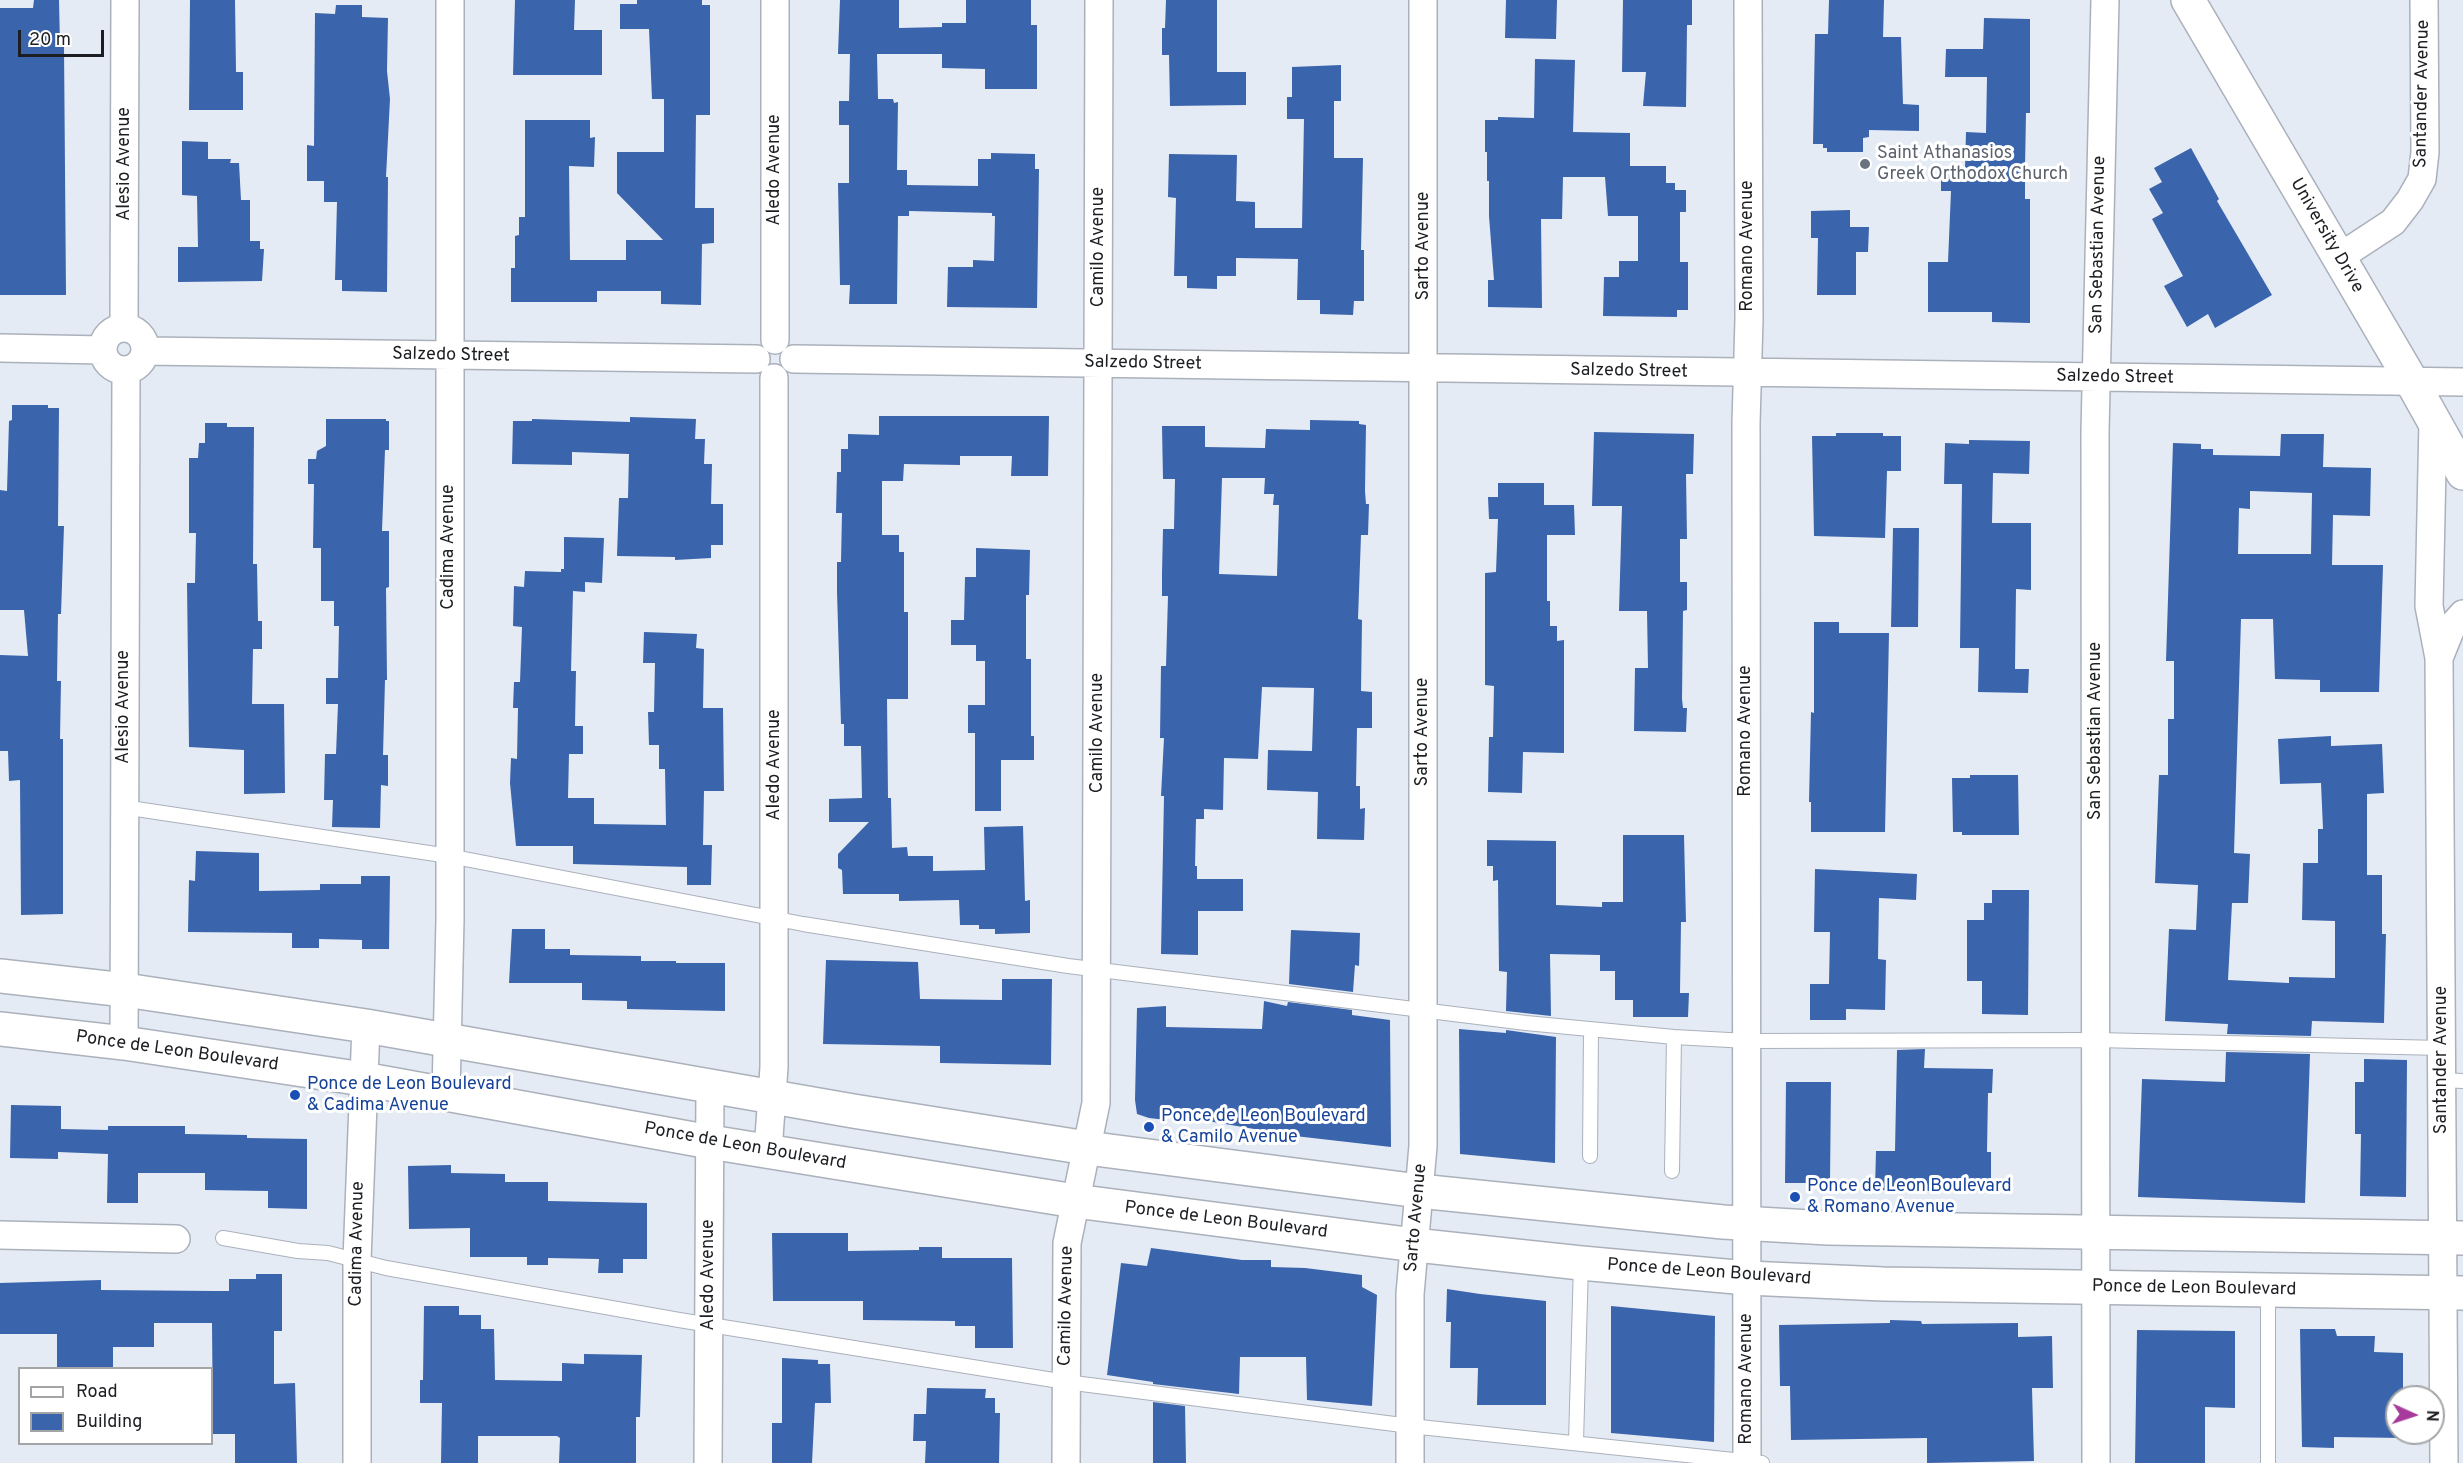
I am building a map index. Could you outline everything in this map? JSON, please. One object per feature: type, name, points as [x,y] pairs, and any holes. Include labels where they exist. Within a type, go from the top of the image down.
[{"type":"street","name":"Alesio Avenue","points":[[124,327],[125,0]]},
{"type":"street","name":"Cadima Avenue","points":[[446,1094],[449,856],[450,0]]},
{"type":"street","name":"Aledo Avenue","points":[[775,0],[775,340]]},
{"type":"street","name":"Camilo Avenue","points":[[1066,1463],[1067,1243],[1096,1103],[1099,0]]},
{"type":"street","name":"Sarto Avenue","points":[[1410,1463],[1410,1294],[1423,1146],[1424,0]]},
{"type":"street","name":"Romano Avenue","points":[[1748,0],[1747,1278],[1752,1462]]},
{"type":"street","name":"San Sebastian Avenue","points":[[2096,1463],[2097,377],[2105,0]]},
{"type":"street","name":"University Drive","points":[[2188,0],[2412,381],[2463,473]]},
{"type":"street","name":"Santander Avenue","points":[[2338,258],[2393,222],[2410,200],[2421,179],[2425,152],[2424,0]]},
{"type":"street","points":[[124,327],[138,332],[146,351],[137,367],[126,370],[112,367],[104,356],[103,350],[106,337],[124,327]]},
{"type":"street","points":[[769,340],[786,343],[794,359],[788,373],[765,369],[759,348],[769,340]]},
{"type":"street","points":[[0,348],[103,350]]},
{"type":"street","name":"Salzedo Street","points":[[146,351],[450,356],[765,369]]},
{"type":"street","name":"Salzedo Street","points":[[794,359],[1747,374],[2463,382]]},
{"type":"street","name":"Aledo Avenue","points":[[765,369],[774,919],[773,1097],[768,1151]]},
{"type":"street","name":"Alesio Avenue","points":[[124,1043],[126,370]]},
{"type":"street","name":"Santander Avenue","points":[[2433,421],[2429,606],[2439,658],[2442,1048],[2453,1081],[2454,1293],[2444,1463]]},
{"type":"street","name":"Santander Avenue","points":[[2439,658],[2452,626],[2463,614]]},
{"type":"street","points":[[0,976],[125,990],[366,1026],[710,1087],[1087,1148],[1419,1191],[1747,1223],[1828,1228],[2453,1238]]},
{"type":"street","name":"Cadima Avenue","points":[[357,1463],[357,1260],[366,1026]]},
{"type":"street","name":"Ponce de Leon Boulevard","points":[[0,1029],[124,1043],[363,1079],[710,1142],[1076,1201],[1415,1245],[1581,1263],[1747,1278],[1883,1284],[2454,1293]]},
{"type":"street","name":"Aledo Avenue","points":[[708,1463],[710,1087]]},
{"type":"street","points":[[0,1235],[176,1239]]},
{"type":"lane","points":[[123,807],[449,856],[774,919],[1098,970],[1591,1030],[1747,1041],[2096,1040],[2442,1048]]},
{"type":"lane","points":[[1590,1156],[1591,1030]]},
{"type":"lane","points":[[1672,1171],[1674,1037]]},
{"type":"lane","points":[[223,1238],[298,1251],[328,1253],[386,1268],[709,1326],[1066,1382],[1410,1426],[1752,1462]]},
{"type":"lane","points":[[1576,1442],[1581,1263]]},
{"type":"lane","points":[[2268,1290],[2268,1463]]},
{"type":"building","points":[[34,0],[59,0],[60,46],[64,46],[66,295],[0,295],[0,8],[33,8]]},
{"type":"building","points":[[190,0],[235,0],[236,72],[243,72],[243,110],[189,110]]},
{"type":"building","points":[[515,0],[575,0],[574,30],[602,30],[602,75],[513,75]]},
{"type":"building","points":[[637,0],[702,0],[702,5],[710,5],[710,115],[696,115],[695,208],[714,208],[714,243],[702,244],[701,305],[661,304],[661,291],[597,291],[597,302],[511,302],[511,268],[515,268],[515,236],[519,235],[519,217],[525,217],[525,120],[590,120],[590,138],[595,137],[594,167],[569,166],[570,260],[626,260],[626,240],[663,240],[617,193],[617,152],[664,152],[664,99],[652,99],[649,29],[620,29],[620,4],[637,4]]},
{"type":"building","points":[[840,0],[899,0],[899,28],[942,27],[942,23],[966,23],[966,0],[1031,0],[1031,25],[1037,25],[1037,89],[985,89],[985,69],[942,68],[942,54],[877,54],[878,99],[893,99],[894,103],[898,102],[897,170],[907,170],[907,185],[978,186],[978,159],[991,159],[991,153],[1035,154],[1035,169],[1039,169],[1037,308],[947,307],[948,267],[973,267],[973,260],[994,261],[995,216],[992,216],[992,213],[909,211],[909,216],[898,216],[897,304],[849,304],[850,285],[840,285],[838,183],[849,183],[849,125],[839,125],[839,101],[849,101],[850,54],[838,54]]},
{"type":"building","points":[[1166,0],[1217,0],[1217,72],[1246,72],[1246,105],[1170,106],[1169,55],[1162,55],[1162,28],[1165,28]]},
{"type":"building","points":[[1506,0],[1557,0],[1556,39],[1505,38]]},
{"type":"building","points":[[1623,0],[1692,0],[1692,25],[1687,25],[1686,107],[1643,106],[1646,72],[1622,72]]},
{"type":"building","points":[[1829,0],[1884,0],[1883,37],[1901,37],[1903,104],[1919,105],[1919,131],[1869,130],[1869,137],[1863,138],[1863,152],[1827,152],[1823,144],[1813,144],[1815,34],[1828,34]]},
{"type":"building","points":[[336,5],[362,5],[362,17],[388,18],[387,71],[390,99],[386,177],[388,177],[387,292],[342,291],[342,280],[335,280],[337,202],[324,202],[324,181],[307,181],[307,145],[314,146],[315,13],[335,14]]},
{"type":"building","points":[[1984,18],[2030,19],[2030,113],[2026,113],[2025,199],[2030,199],[2030,323],[1992,322],[1992,312],[1928,312],[1928,262],[1948,262],[1951,191],[1941,191],[1941,167],[1965,168],[1966,132],[1986,133],[1987,77],[1945,77],[1946,49],[1983,49]]},
{"type":"building","points":[[1535,59],[1575,60],[1573,132],[1630,133],[1630,166],[1666,166],[1666,183],[1675,183],[1675,190],[1686,190],[1686,212],[1680,212],[1680,262],[1688,262],[1688,310],[1677,310],[1677,317],[1603,316],[1604,277],[1619,277],[1619,261],[1638,261],[1638,216],[1608,216],[1605,177],[1563,177],[1562,219],[1541,219],[1542,308],[1488,307],[1488,280],[1494,280],[1485,120],[1498,120],[1498,117],[1534,118]]},
{"type":"building","points":[[1341,65],[1341,101],[1334,101],[1334,158],[1363,158],[1361,250],[1364,250],[1364,301],[1354,301],[1353,315],[1320,314],[1320,300],[1297,300],[1298,259],[1236,258],[1236,276],[1217,276],[1217,289],[1187,288],[1187,276],[1174,276],[1176,198],[1168,197],[1169,154],[1237,155],[1236,201],[1255,202],[1255,228],[1302,228],[1304,119],[1287,119],[1287,97],[1292,97],[1292,67]]},
{"type":"building","points":[[182,141],[208,142],[208,159],[231,159],[230,163],[239,163],[241,200],[250,200],[250,241],[260,241],[260,249],[264,249],[262,281],[178,282],[178,247],[198,247],[197,196],[182,195]]},
{"type":"building","points":[[2191,148],[2219,199],[2217,201],[2272,295],[2215,328],[2208,314],[2187,327],[2164,286],[2183,276],[2152,219],[2163,213],[2149,189],[2162,182],[2154,168]]},
{"type":"building","points":[[1850,210],[1850,227],[1869,227],[1868,252],[1856,252],[1856,295],[1817,295],[1818,238],[1811,238],[1811,211]]},
{"type":"building","points":[[12,405],[48,405],[48,408],[59,408],[58,526],[64,526],[61,614],[58,614],[57,681],[61,681],[60,739],[63,739],[63,914],[21,915],[20,780],[9,781],[8,751],[0,751],[0,655],[28,656],[24,610],[0,610],[0,490],[7,491],[9,421],[12,420]]},
{"type":"building","points":[[879,416],[1049,416],[1048,476],[1011,476],[1012,456],[960,456],[960,465],[904,464],[903,481],[882,481],[882,535],[899,535],[899,552],[904,552],[904,612],[908,612],[908,699],[887,699],[888,798],[891,798],[892,848],[907,847],[908,856],[933,856],[933,871],[985,870],[984,827],[1023,826],[1025,901],[1030,900],[1030,933],[995,934],[995,929],[979,929],[979,925],[960,925],[959,900],[899,901],[899,894],[843,894],[842,870],[838,868],[838,854],[869,822],[829,822],[829,799],[862,798],[861,746],[844,746],[844,724],[841,724],[837,562],[841,562],[842,513],[836,513],[837,472],[841,472],[841,449],[848,449],[848,434],[879,435]]},
{"type":"building","points":[[630,417],[696,419],[695,439],[705,439],[704,464],[712,464],[711,504],[723,504],[723,545],[711,545],[711,558],[675,560],[675,557],[617,556],[619,498],[628,498],[629,454],[572,452],[572,465],[512,464],[513,421],[532,421],[532,419],[630,422]]},
{"type":"building","points":[[326,419],[386,419],[389,421],[389,450],[385,450],[382,531],[389,531],[389,587],[386,588],[387,680],[385,680],[383,755],[388,755],[388,786],[381,785],[380,828],[332,827],[333,800],[324,800],[325,754],[336,754],[338,704],[326,704],[326,678],[338,678],[339,626],[334,626],[334,601],[321,601],[321,548],[313,548],[314,484],[308,484],[308,459],[316,459],[317,451],[326,446]]},
{"type":"building","points":[[1310,420],[1359,421],[1359,424],[1366,425],[1365,491],[1366,504],[1369,504],[1368,535],[1361,535],[1358,619],[1362,620],[1361,691],[1372,692],[1372,728],[1357,728],[1356,786],[1360,786],[1360,809],[1365,808],[1364,840],[1317,839],[1318,792],[1267,790],[1268,750],[1312,751],[1314,688],[1262,687],[1258,759],[1224,758],[1223,810],[1204,809],[1204,819],[1196,819],[1197,879],[1243,879],[1243,911],[1198,911],[1198,955],[1161,954],[1164,796],[1161,796],[1164,738],[1160,738],[1161,666],[1166,666],[1168,596],[1162,596],[1163,529],[1174,529],[1175,479],[1163,479],[1162,426],[1205,426],[1205,447],[1265,448],[1266,429],[1310,430]],"holes":[[[1222,478],[1265,478],[1264,494],[1274,494],[1273,505],[1279,505],[1277,576],[1219,574]]]},
{"type":"building","points":[[205,423],[227,423],[227,427],[254,427],[253,564],[257,564],[258,621],[262,621],[262,649],[253,649],[252,704],[284,704],[285,793],[244,794],[244,750],[189,747],[187,583],[195,583],[196,533],[189,533],[189,458],[198,458],[199,443],[205,443]]},
{"type":"building","points":[[1594,432],[1694,434],[1693,474],[1686,474],[1687,539],[1680,539],[1680,582],[1687,582],[1687,610],[1683,611],[1682,699],[1683,708],[1687,708],[1686,732],[1634,731],[1635,668],[1648,668],[1647,611],[1619,611],[1622,506],[1592,506]]},
{"type":"building","points":[[1836,433],[1883,433],[1883,436],[1901,436],[1901,471],[1887,471],[1885,538],[1814,536],[1812,436],[1836,436]]},
{"type":"building","points":[[2281,434],[2324,434],[2323,467],[2371,468],[2370,516],[2333,515],[2332,565],[2383,565],[2379,692],[2320,692],[2320,680],[2275,679],[2273,619],[2241,619],[2234,853],[2250,854],[2248,903],[2232,903],[2228,980],[2289,983],[2289,977],[2335,978],[2335,921],[2302,920],[2303,863],[2318,863],[2318,829],[2323,829],[2321,783],[2280,784],[2278,739],[2331,736],[2331,746],[2382,744],[2384,793],[2367,794],[2367,875],[2382,875],[2382,934],[2386,934],[2384,1023],[2312,1021],[2311,1036],[2227,1034],[2228,1024],[2165,1021],[2169,929],[2196,930],[2198,885],[2155,883],[2159,775],[2168,775],[2168,719],[2174,719],[2174,661],[2166,661],[2173,443],[2201,444],[2201,449],[2213,449],[2213,455],[2280,456]],"holes":[[[2250,491],[2312,493],[2311,554],[2238,554],[2239,508],[2250,509]]]},
{"type":"building","points":[[1969,440],[2030,441],[2029,474],[1993,473],[1992,523],[2031,523],[2031,590],[2016,589],[2015,669],[2029,669],[2028,693],[1978,692],[1979,648],[1960,648],[1962,484],[1944,484],[1945,443],[1969,444]]},
{"type":"building","points":[[1498,483],[1544,483],[1544,505],[1574,505],[1575,535],[1547,535],[1547,601],[1550,601],[1550,626],[1557,626],[1557,641],[1564,640],[1564,753],[1523,752],[1522,793],[1488,792],[1489,737],[1493,737],[1494,686],[1485,685],[1485,573],[1496,572],[1498,519],[1489,519],[1488,497],[1498,497]]},
{"type":"building","points":[[1893,528],[1919,528],[1918,627],[1891,627]]},
{"type":"building","points":[[564,537],[604,538],[602,583],[585,582],[585,592],[573,591],[571,671],[576,671],[575,726],[583,726],[583,754],[569,754],[568,798],[594,798],[594,824],[666,825],[665,769],[659,769],[659,745],[649,745],[648,712],[654,712],[655,663],[643,663],[644,632],[697,634],[696,648],[704,649],[703,708],[723,708],[724,791],[704,791],[703,845],[712,845],[711,885],[687,885],[687,867],[573,864],[573,846],[516,846],[510,783],[511,758],[517,759],[518,708],[513,708],[514,682],[520,682],[522,627],[513,626],[514,586],[524,587],[525,571],[561,572],[561,569],[564,569]]},
{"type":"building","points":[[976,548],[1030,550],[1029,595],[1026,595],[1026,659],[1031,659],[1031,736],[1034,736],[1034,760],[1001,760],[1001,811],[975,811],[975,733],[968,733],[968,705],[985,705],[985,661],[976,661],[976,645],[951,645],[951,620],[964,620],[965,577],[976,577]]},
{"type":"building","points":[[1814,622],[1839,622],[1839,633],[1889,633],[1885,832],[1811,832],[1811,802],[1809,802],[1811,712],[1814,713]]},
{"type":"building","points":[[1970,775],[2018,775],[2019,835],[1962,835],[1962,832],[1953,832],[1952,778],[1970,778]]},
{"type":"building","points":[[1623,835],[1684,835],[1686,922],[1681,922],[1680,993],[1689,993],[1688,1017],[1633,1017],[1633,1000],[1615,1000],[1615,971],[1600,971],[1600,955],[1550,954],[1551,1016],[1506,1011],[1507,972],[1499,971],[1498,880],[1493,881],[1493,866],[1487,866],[1487,840],[1556,841],[1556,905],[1602,907],[1602,902],[1623,902]]},
{"type":"building","points":[[196,851],[259,853],[259,891],[320,890],[320,884],[361,884],[361,876],[390,876],[389,949],[362,949],[362,940],[319,939],[319,948],[292,948],[292,933],[188,932],[189,880],[195,881]]},
{"type":"building","points":[[1815,869],[1917,874],[1916,900],[1879,898],[1878,959],[1886,960],[1885,1010],[1846,1009],[1846,1020],[1810,1020],[1810,984],[1829,984],[1830,932],[1814,932]]},
{"type":"building","points":[[1992,890],[2029,890],[2028,1015],[1982,1014],[1982,981],[1967,981],[1967,920],[1984,920],[1984,903],[1992,903]]},
{"type":"building","points":[[512,929],[545,929],[545,949],[570,949],[570,955],[641,956],[641,961],[725,963],[725,1011],[627,1009],[627,1001],[582,1000],[582,983],[509,983]]},
{"type":"building","points":[[1291,930],[1360,933],[1359,966],[1355,965],[1353,992],[1289,984]]},
{"type":"building","points":[[826,960],[918,962],[920,999],[1002,1000],[1002,979],[1052,979],[1051,1065],[940,1063],[940,1046],[823,1044]]},
{"type":"building","points":[[1264,1001],[1287,1006],[1288,1002],[1352,1010],[1352,1015],[1390,1020],[1391,1147],[1295,1136],[1167,1114],[1167,1120],[1137,1114],[1135,1100],[1137,1008],[1166,1006],[1166,1027],[1262,1029]]},
{"type":"building","points":[[1459,1029],[1506,1033],[1506,1030],[1556,1037],[1555,1163],[1460,1154]]},
{"type":"building","points":[[1925,1049],[1924,1068],[1993,1069],[1992,1093],[1988,1093],[1987,1152],[1991,1152],[1991,1192],[1875,1190],[1876,1151],[1895,1151],[1897,1050]]},
{"type":"building","points":[[2226,1052],[2310,1054],[2305,1203],[2138,1197],[2142,1079],[2225,1082]]},
{"type":"building","points":[[2364,1059],[2407,1060],[2406,1197],[2360,1196],[2361,1134],[2355,1134],[2355,1082],[2364,1082]]},
{"type":"building","points":[[1786,1082],[1831,1082],[1830,1183],[1785,1183]]},
{"type":"building","points":[[11,1105],[61,1106],[61,1129],[108,1130],[108,1126],[185,1126],[185,1134],[307,1139],[307,1209],[268,1208],[268,1191],[205,1190],[205,1173],[138,1173],[138,1203],[107,1203],[108,1154],[58,1152],[58,1159],[10,1158]]},
{"type":"building","points":[[451,1165],[451,1173],[505,1174],[505,1182],[548,1182],[548,1201],[647,1203],[647,1259],[623,1259],[623,1273],[598,1273],[599,1259],[548,1258],[548,1265],[527,1265],[527,1257],[470,1257],[470,1228],[409,1229],[408,1166]]},
{"type":"building","points":[[772,1233],[848,1233],[848,1251],[919,1250],[919,1247],[942,1247],[942,1258],[1012,1258],[1013,1348],[975,1348],[975,1326],[955,1326],[955,1321],[863,1320],[863,1301],[773,1301]]},
{"type":"building","points":[[1151,1248],[1242,1260],[1271,1260],[1271,1267],[1305,1268],[1362,1275],[1362,1287],[1377,1295],[1372,1406],[1307,1400],[1306,1357],[1240,1357],[1239,1394],[1153,1384],[1153,1382],[1107,1375],[1121,1263],[1147,1266]]},
{"type":"building","points":[[256,1274],[282,1274],[282,1331],[274,1331],[274,1384],[295,1383],[297,1463],[235,1463],[235,1434],[213,1434],[212,1323],[154,1323],[154,1347],[113,1347],[113,1367],[57,1367],[57,1334],[0,1334],[0,1283],[101,1280],[101,1290],[229,1291],[229,1279],[256,1279]]},
{"type":"building","points":[[1447,1289],[1546,1301],[1546,1405],[1477,1405],[1478,1368],[1450,1368],[1451,1322],[1446,1322]]},
{"type":"building","points":[[424,1306],[459,1306],[459,1315],[481,1315],[481,1329],[494,1329],[495,1380],[562,1381],[562,1363],[584,1364],[584,1354],[642,1355],[640,1417],[636,1417],[636,1463],[559,1463],[560,1438],[557,1436],[478,1436],[478,1463],[441,1463],[442,1403],[420,1403],[420,1380],[423,1380]]},
{"type":"building","points":[[1611,1306],[1715,1316],[1714,1442],[1611,1433]]},
{"type":"building","points":[[1890,1320],[1921,1321],[1922,1324],[2018,1323],[2018,1337],[2052,1336],[2053,1388],[2032,1388],[2034,1461],[1927,1463],[1927,1438],[1791,1440],[1790,1386],[1780,1386],[1779,1325],[1890,1323]]},
{"type":"building","points":[[2300,1329],[2335,1329],[2337,1336],[2375,1336],[2374,1352],[2403,1353],[2403,1385],[2385,1385],[2385,1438],[2334,1437],[2334,1448],[2302,1447]]},
{"type":"building","points":[[2137,1330],[2235,1331],[2235,1408],[2205,1407],[2205,1463],[2135,1463]]},
{"type":"building","points":[[782,1358],[818,1360],[818,1364],[830,1364],[831,1403],[815,1403],[812,1463],[772,1463],[772,1423],[782,1423]]},
{"type":"building","points":[[927,1388],[986,1389],[985,1398],[995,1398],[995,1413],[1000,1413],[999,1463],[925,1463],[926,1441],[913,1441],[914,1414],[926,1414]]},
{"type":"building","points":[[1153,1402],[1185,1406],[1186,1463],[1153,1463]]},
{"type":"place","name":"Saint Athanasios Greek Orthodox Church","points":[[1865,164]]},
{"type":"place","name":"Ponce de Leon Boulevard & Cadima Avenue","points":[[295,1095]]},
{"type":"place","name":"Ponce de Leon Boulevard & Camilo Avenue","points":[[1149,1127]]},
{"type":"place","name":"Ponce de Leon Boulevard & Romano Avenue","points":[[1795,1197]]}]
